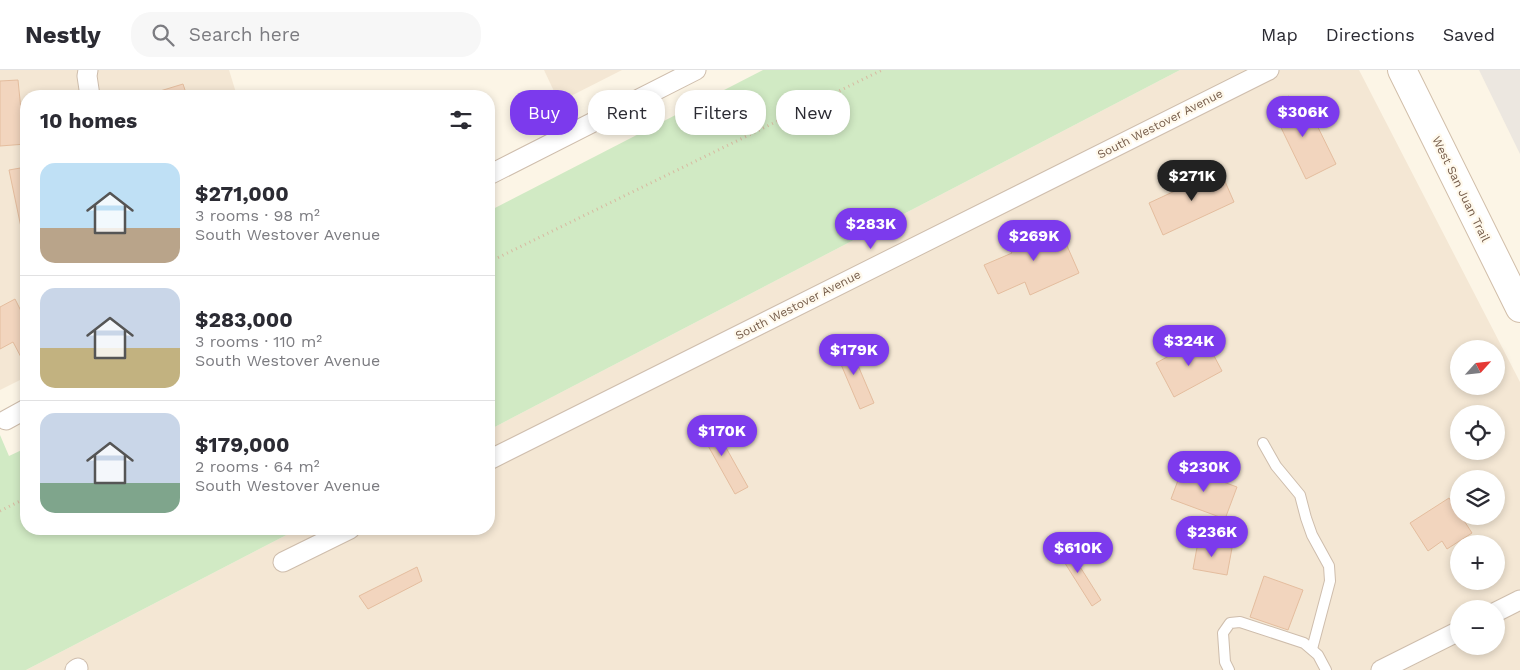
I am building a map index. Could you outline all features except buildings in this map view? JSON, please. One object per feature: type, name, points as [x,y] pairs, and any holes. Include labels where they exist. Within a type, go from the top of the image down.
[{"type":"street","points":[[88,70],[89,90]]},
{"type":"street","points":[[495,172],[696,70]]},
{"type":"street","name":"South Westover Avenue","points":[[495,457],[1269,70]]},
{"type":"street","name":"West San Juan Trail","points":[[1402,70],[1520,308]]},
{"type":"street","points":[[6,420],[20,412]]},
{"type":"street","points":[[284,562],[338,535]]},
{"type":"street","points":[[1505,608],[1520,600]]},
{"type":"street","points":[[1381,670],[1450,636]]},
{"type":"lane","points":[[1262,443],[1276,466],[1300,495],[1312,535],[1328,566],[1330,581],[1312,650]]},
{"type":"lane","points":[[1229,670],[1225,662],[1223,633],[1230,623],[1240,622],[1304,643],[1318,655],[1326,670]]},
{"type":"path","points":[[495,259],[882,70]]},
{"type":"path","points":[[0,511],[20,501]]},
{"type":"shaded area","points":[[0,70],[229,70],[235,90],[20,90],[20,380],[0,390]]},
{"type":"shaded area","points":[[544,70],[622,70],[578,92],[578,90],[553,90]]},
{"type":"shaded area","points":[[1180,70],[1359,70],[1498,340],[1450,340],[1450,395],[1505,395],[1505,353],[1520,382],[1520,670],[26,670],[286,535],[495,535],[495,427]]},
{"type":"shaded area","points":[[1479,70],[1520,70],[1520,154]]},
{"type":"green space","points":[[763,70],[1180,70],[495,427],[495,208],[637,135],[665,135],[665,120],[675,115],[675,135],[766,135],[766,90],[724,90]]},
{"type":"green space","points":[[0,435],[9,456],[20,451],[20,535],[286,535],[26,670],[0,670]]}]
